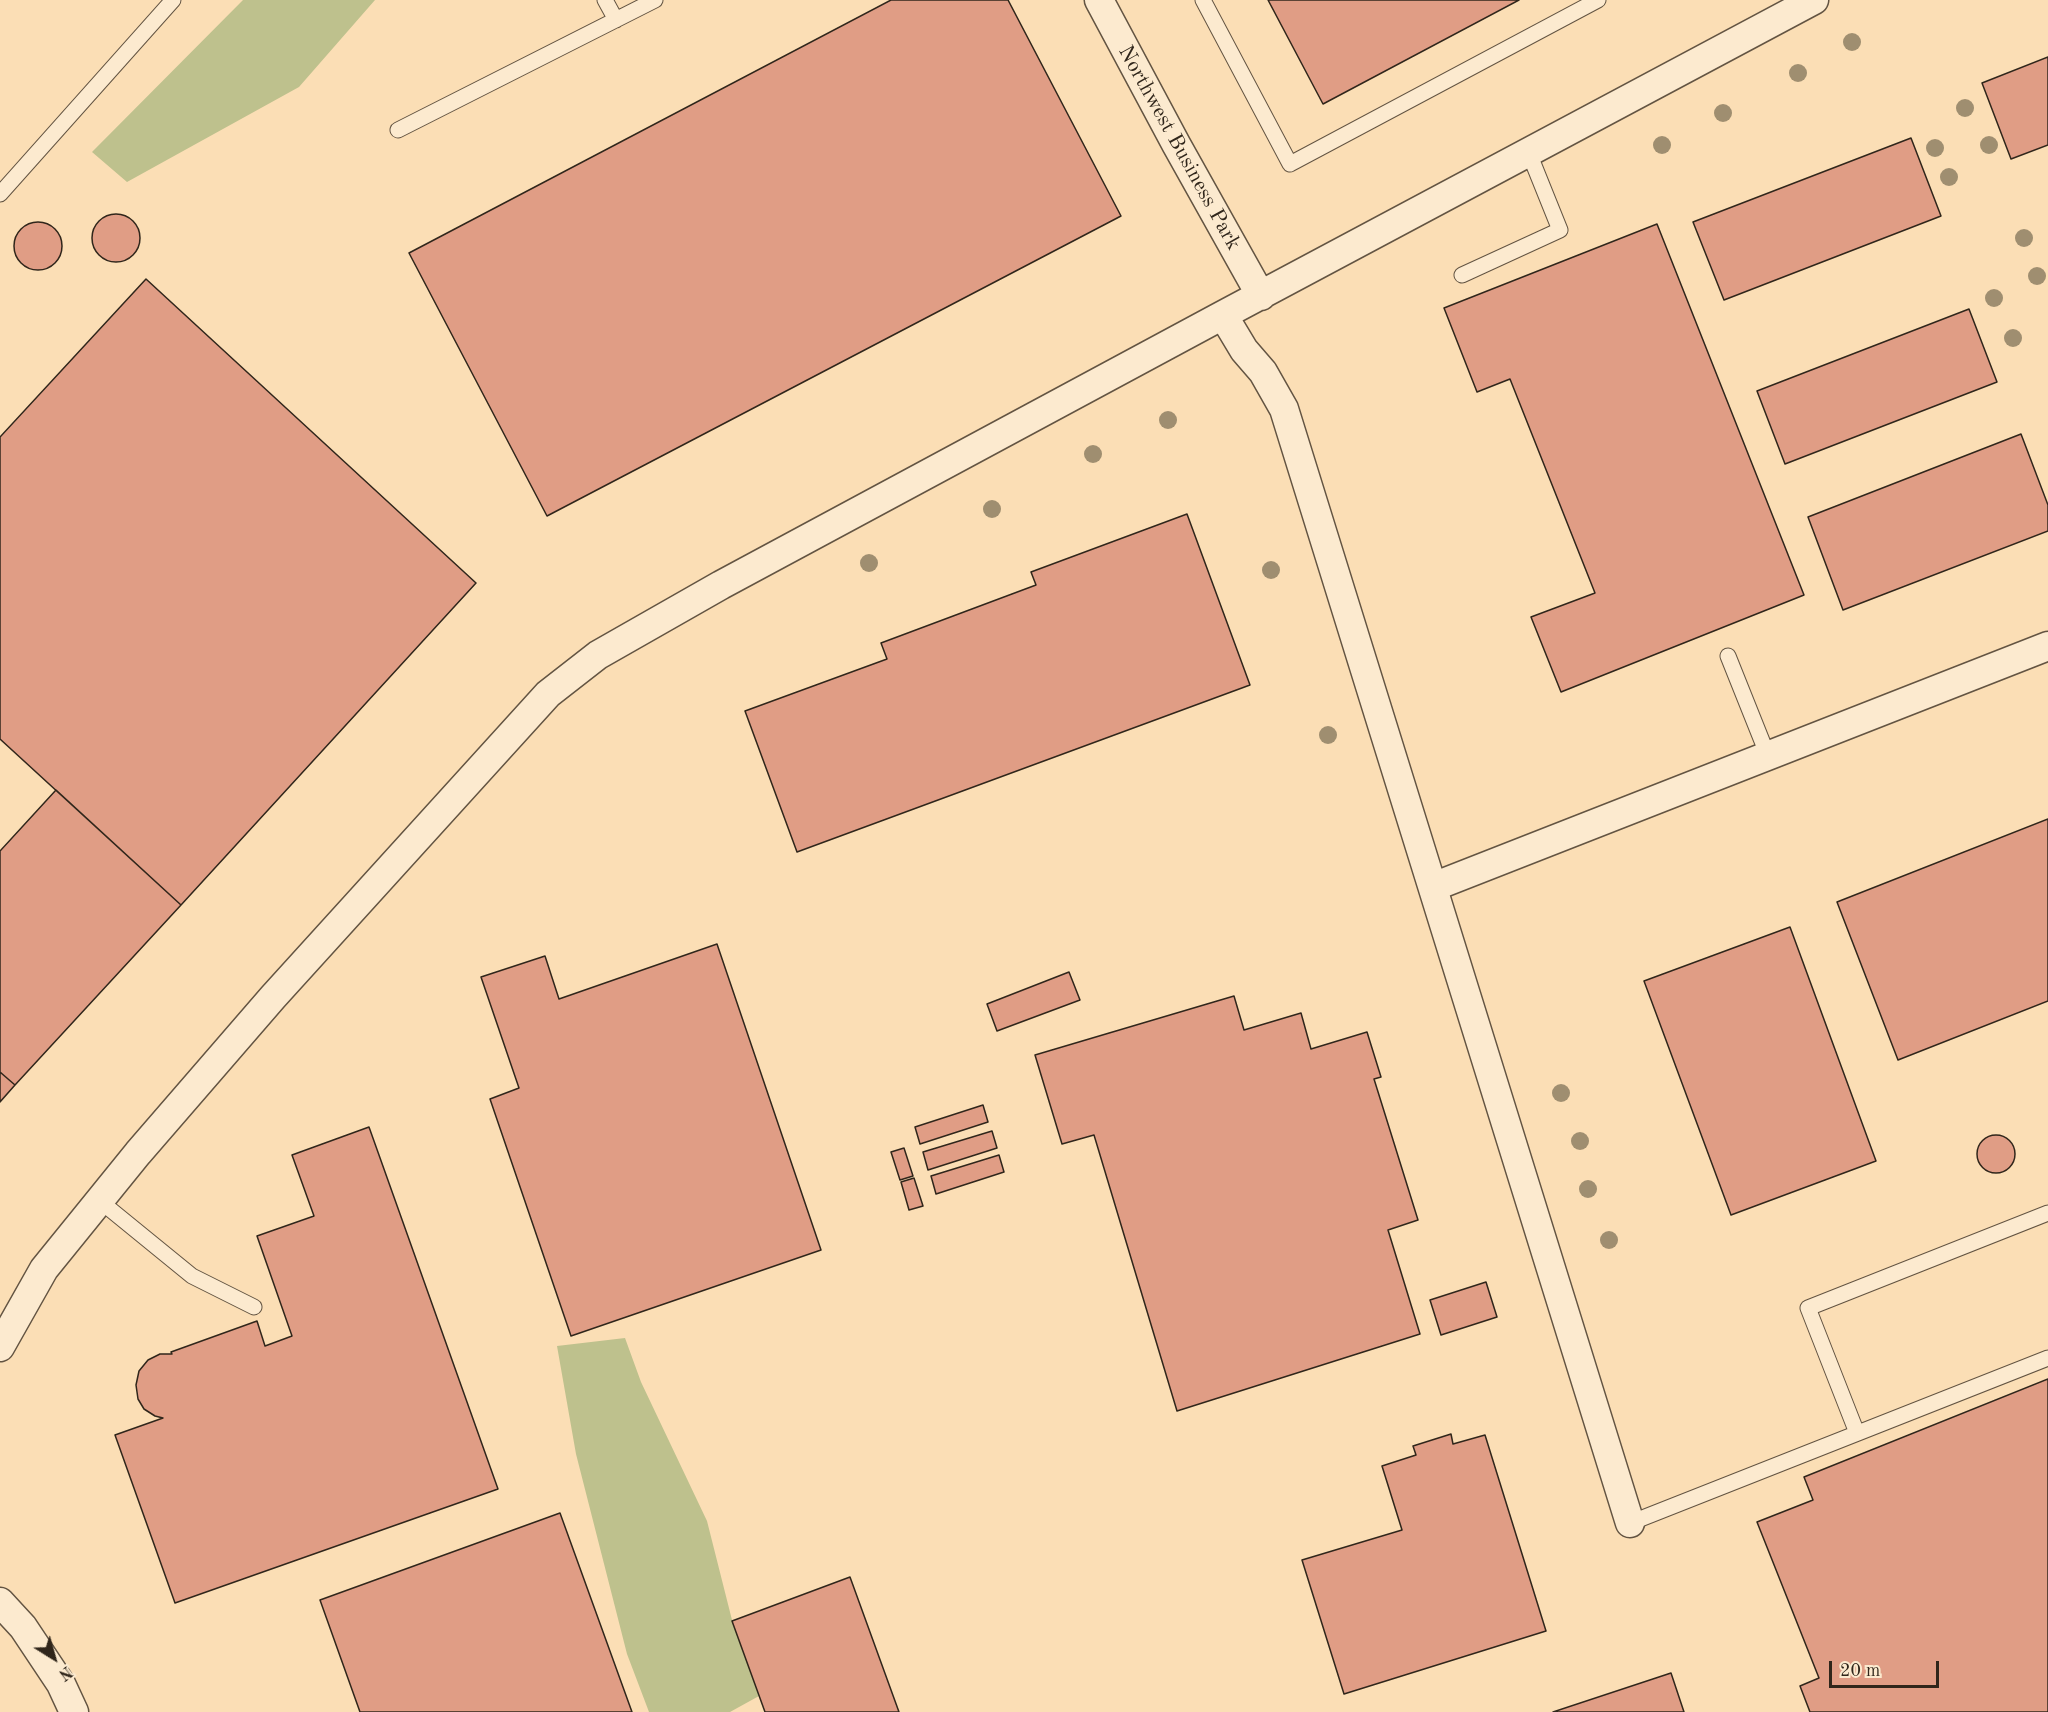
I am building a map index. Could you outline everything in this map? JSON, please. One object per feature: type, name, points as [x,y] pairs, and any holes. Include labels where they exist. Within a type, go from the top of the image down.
[{"type":"street","name":"Northwest Business Park","points":[[1099,0],[1261,296]]},
{"type":"street","points":[[0,1347],[44,1269],[138,1154],[273,998],[548,694],[598,655],[721,585],[1814,0]]},
{"type":"street","points":[[1223,315],[1244,350],[1263,372],[1284,409],[1630,1523]]},
{"type":"street","points":[[1433,887],[2048,646]]},
{"type":"street","points":[[0,1602],[23,1627],[61,1684],[74,1712]]},
{"type":"lane","points":[[0,194],[173,0]]},
{"type":"lane","points":[[605,0],[616,20]]},
{"type":"lane","points":[[398,130],[655,0]]},
{"type":"lane","points":[[1203,0],[1290,164],[1598,0]]},
{"type":"lane","points":[[1462,275],[1560,230],[1529,153]]},
{"type":"lane","points":[[1728,656],[1768,756]]},
{"type":"lane","points":[[100,1201],[192,1276],[254,1307]]},
{"type":"lane","points":[[1857,1433],[1808,1308],[2048,1213]]},
{"type":"lane","points":[[1630,1523],[2048,1358]]},
{"type":"green space","points":[[243,0],[375,0],[299,87],[127,182],[92,152]]},
{"type":"green space","points":[[625,1338],[641,1382],[707,1521],[732,1620],[759,1696],[730,1712],[649,1712],[627,1654],[576,1454],[557,1346]]},
{"type":"building","points":[[891,0],[1008,0],[1121,216],[547,516],[409,253]]},
{"type":"building","points":[[1268,0],[1519,0],[1323,104]]},
{"type":"building","points":[[2048,57],[2048,145],[2011,159],[1982,83]]},
{"type":"building","points":[[1911,138],[1941,216],[1724,300],[1693,222]]},
{"type":"building","points":[[116,214],[133,221],[140,238],[133,255],[116,262],[99,255],[92,238],[99,221]]},
{"type":"building","points":[[38,222],[55,229],[62,246],[55,263],[38,270],[21,263],[14,246],[21,229]]},
{"type":"building","points":[[1657,224],[1804,595],[1561,692],[1531,617],[1595,593],[1510,379],[1477,392],[1444,308]]},
{"type":"building","points":[[146,279],[476,583],[181,905],[0,739],[0,437]]},
{"type":"building","points":[[1969,309],[1997,382],[1785,464],[1757,391]]},
{"type":"building","points":[[2021,434],[2048,505],[2048,531],[1843,610],[1808,517]]},
{"type":"building","points":[[1187,514],[1250,685],[797,852],[745,711],[887,659],[881,643],[1036,585],[1031,572]]},
{"type":"building","points":[[56,790],[181,905],[15,1085],[0,1072],[0,851]]},
{"type":"building","points":[[2048,819],[2048,1001],[1898,1060],[1837,902]]},
{"type":"building","points":[[1790,927],[1876,1161],[1731,1215],[1644,981]]},
{"type":"building","points":[[717,944],[821,1250],[571,1336],[490,1099],[519,1088],[481,977],[545,956],[559,999]]},
{"type":"building","points":[[1069,972],[1080,1000],[997,1031],[987,1004]]},
{"type":"building","points":[[1234,996],[1244,1030],[1301,1013],[1311,1049],[1367,1032],[1381,1077],[1374,1079],[1418,1220],[1388,1230],[1420,1334],[1177,1411],[1094,1135],[1062,1144],[1035,1055]]},
{"type":"building","points":[[0,1072],[15,1085],[0,1102]]},
{"type":"building","points":[[983,1105],[988,1122],[920,1144],[915,1127]]},
{"type":"building","points":[[369,1127],[498,1489],[175,1603],[115,1435],[163,1418],[144,1409],[138,1399],[136,1385],[139,1371],[148,1360],[160,1354],[172,1354],[171,1352],[257,1321],[265,1346],[292,1336],[257,1236],[314,1216],[292,1155]]},
{"type":"building","points":[[992,1131],[997,1148],[928,1170],[923,1152]]},
{"type":"building","points":[[1996,1135],[2010,1140],[2015,1154],[2010,1168],[1996,1173],[1982,1168],[1977,1154],[1982,1140]]},
{"type":"building","points":[[904,1148],[913,1176],[900,1180],[891,1152]]},
{"type":"building","points":[[999,1155],[1004,1172],[936,1194],[931,1176]]},
{"type":"building","points":[[914,1178],[923,1206],[909,1210],[901,1182]]},
{"type":"building","points":[[1486,1282],[1497,1317],[1441,1335],[1430,1300]]},
{"type":"building","points":[[2048,1379],[2048,1712],[1810,1712],[1800,1686],[1819,1678],[1757,1522],[1813,1500],[1804,1477]]},
{"type":"building","points":[[1451,1434],[1453,1444],[1485,1435],[1546,1631],[1344,1694],[1302,1560],[1402,1530],[1382,1466],[1416,1455],[1413,1446]]},
{"type":"building","points":[[560,1513],[632,1712],[360,1712],[320,1600]]},
{"type":"building","points":[[850,1577],[899,1712],[765,1712],[732,1621]]},
{"type":"building","points":[[1671,1673],[1684,1712],[1553,1712]]}]
